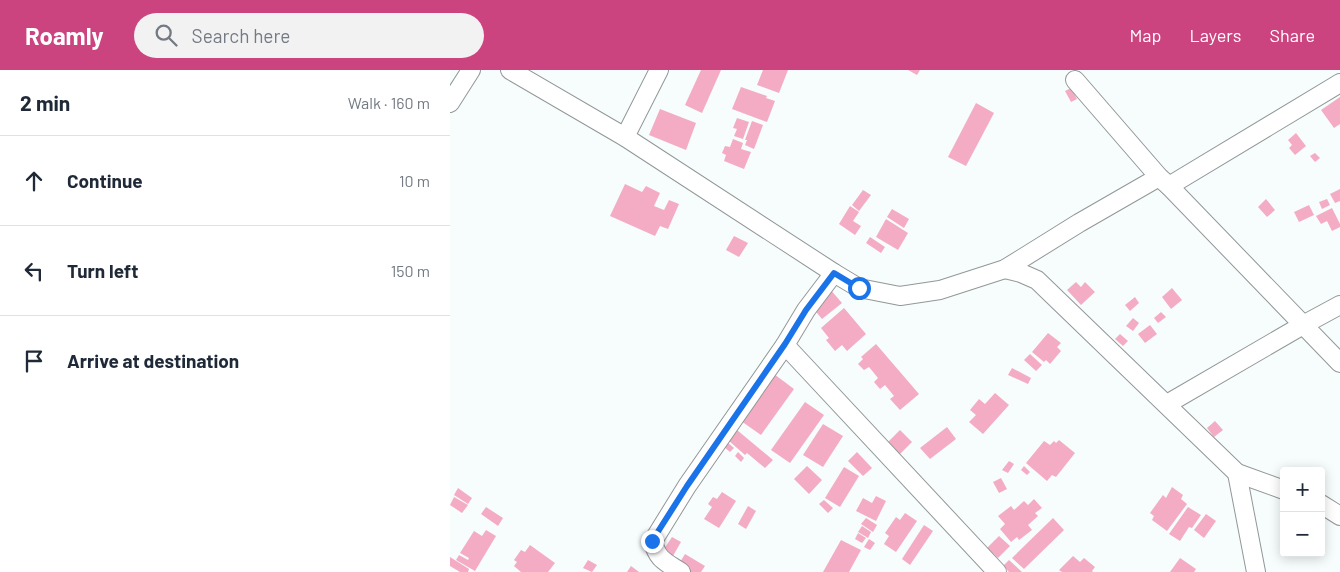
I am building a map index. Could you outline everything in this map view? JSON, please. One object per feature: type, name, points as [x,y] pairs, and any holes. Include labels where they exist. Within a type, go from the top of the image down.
[{"type":"street","points":[[450,103],[471,70]]},
{"type":"street","points":[[510,70],[625,137],[859,288],[900,296],[940,290],[1005,269],[1079,223],[1164,182],[1340,83]]},
{"type":"street","points":[[625,137],[659,70]]},
{"type":"street","points":[[1074,80],[1164,182],[1340,363]]},
{"type":"street","points":[[1005,269],[1037,280],[1167,404],[1237,474],[1280,489]]},
{"type":"street","points":[[681,572],[660,558],[652,541],[806,310],[834,273]]},
{"type":"street","points":[[1167,404],[1340,305]]},
{"type":"street","points":[[785,344],[997,572]]},
{"type":"street","points":[[1237,474],[1256,572]]},
{"type":"street","points":[[1325,507],[1340,516]]},
{"type":"building","points":[[701,70],[721,70],[702,113],[685,105]]},
{"type":"building","points":[[763,70],[788,70],[779,93],[757,85]]},
{"type":"building","points":[[908,70],[920,70],[917,75]]},
{"type":"building","points":[[741,87],[767,96],[766,98],[775,101],[767,122],[732,109]]},
{"type":"building","points":[[1071,88],[1077,99],[1071,102],[1065,91]]},
{"type":"building","points":[[1340,97],[1340,124],[1334,128],[1321,110]]},
{"type":"building","points":[[976,103],[994,113],[966,166],[948,157]]},
{"type":"building","points":[[660,109],[696,123],[686,150],[649,135]]},
{"type":"building","points":[[737,118],[749,122],[743,139],[734,136],[737,129],[733,128]]},
{"type":"building","points":[[752,121],[763,125],[754,149],[745,145]]},
{"type":"building","points":[[1296,133],[1306,146],[1295,155],[1289,148],[1292,145],[1288,140]]},
{"type":"building","points":[[733,139],[743,143],[741,149],[751,152],[744,169],[724,161],[726,155],[722,153],[725,146],[730,147]]},
{"type":"building","points":[[1315,153],[1320,158],[1315,162],[1310,156]]},
{"type":"building","points":[[625,184],[642,192],[646,186],[660,193],[654,206],[664,210],[669,200],[679,204],[668,229],[660,226],[655,236],[610,216]]},
{"type":"building","points":[[1340,189],[1340,201],[1335,203],[1330,194]]},
{"type":"building","points":[[863,190],[871,195],[859,211],[852,205]]},
{"type":"building","points":[[1266,199],[1275,210],[1267,217],[1258,207]]},
{"type":"building","points":[[1327,199],[1330,205],[1322,209],[1319,202]]},
{"type":"building","points":[[1309,205],[1314,215],[1299,222],[1294,212]]},
{"type":"building","points":[[850,206],[859,212],[853,221],[861,226],[855,235],[839,224]]},
{"type":"building","points":[[1332,208],[1340,227],[1332,231],[1327,221],[1321,224],[1316,216]]},
{"type":"building","points":[[892,209],[909,219],[904,228],[887,217]]},
{"type":"building","points":[[886,219],[908,233],[898,250],[876,237]]},
{"type":"building","points":[[734,236],[748,243],[739,257],[726,250]]},
{"type":"building","points":[[870,237],[885,247],[881,253],[866,243]]},
{"type":"building","points":[[1076,282],[1081,287],[1085,282],[1095,292],[1081,305],[1067,290]]},
{"type":"building","points":[[829,288],[842,303],[822,319],[812,307]]},
{"type":"building","points":[[1172,288],[1182,300],[1171,309],[1162,297]]},
{"type":"building","points":[[1135,297],[1139,303],[1130,311],[1125,305]]},
{"type":"building","points":[[844,308],[866,334],[847,351],[842,345],[835,351],[826,340],[829,338],[821,328]]},
{"type":"building","points":[[1161,312],[1166,317],[1158,323],[1154,318]]},
{"type":"building","points":[[1133,318],[1139,323],[1133,331],[1126,326]]},
{"type":"building","points":[[1150,325],[1157,334],[1145,343],[1138,334]]},
{"type":"building","points":[[1048,333],[1061,343],[1057,347],[1061,351],[1050,364],[1046,360],[1044,362],[1032,352]]},
{"type":"building","points":[[1120,334],[1128,341],[1123,346],[1115,339]]},
{"type":"building","points":[[876,344],[919,394],[900,410],[890,399],[894,396],[885,385],[880,389],[874,382],[878,378],[869,367],[864,370],[858,364],[863,359],[861,357]]},
{"type":"building","points":[[1030,354],[1042,365],[1036,371],[1024,360]]},
{"type":"building","points":[[1012,368],[1031,378],[1028,384],[1008,375]]},
{"type":"building","points":[[774,374],[794,389],[761,435],[741,421]]},
{"type":"building","points":[[995,393],[1009,405],[983,434],[969,422],[976,415],[970,410],[979,399],[985,404]]},
{"type":"building","points":[[805,402],[824,415],[790,463],[771,450]]},
{"type":"building","points":[[1215,421],[1223,430],[1214,437],[1207,428]]},
{"type":"building","points":[[823,424],[843,436],[823,467],[803,455]]},
{"type":"building","points":[[947,427],[956,439],[930,459],[920,448]]},
{"type":"building","points":[[737,430],[773,460],[765,468],[747,453],[745,455],[728,440]]},
{"type":"building","points":[[900,430],[912,442],[897,457],[885,445]]},
{"type":"building","points":[[1059,440],[1075,453],[1056,477],[1052,475],[1047,481],[1026,463],[1044,441],[1050,445],[1054,441],[1056,443]]},
{"type":"building","points":[[727,442],[734,448],[730,452],[724,447]]},
{"type":"building","points":[[738,452],[744,458],[741,462],[735,456]]},
{"type":"building","points":[[857,452],[872,468],[863,476],[848,461]]},
{"type":"building","points":[[1009,461],[1014,464],[1008,473],[1002,470]]},
{"type":"building","points":[[807,466],[822,480],[809,494],[794,479]]},
{"type":"building","points":[[1024,466],[1030,472],[1027,475],[1021,470]]},
{"type":"building","points":[[844,467],[859,476],[840,507],[825,498]]},
{"type":"building","points":[[1001,478],[1007,489],[999,493],[993,482]]},
{"type":"building","points":[[1172,487],[1183,495],[1181,499],[1187,504],[1167,531],[1152,520],[1154,516],[1150,513],[1163,495],[1166,498]]},
{"type":"building","points":[[458,488],[472,498],[468,504],[454,495]]},
{"type":"building","points":[[722,492],[736,501],[719,528],[704,519],[712,507],[708,504],[713,497],[717,499]]},
{"type":"building","points":[[876,496],[886,501],[876,521],[856,511],[863,498],[872,503]]},
{"type":"building","points":[[454,497],[468,505],[462,513],[450,505]]},
{"type":"building","points":[[1034,499],[1042,508],[1035,513],[1038,516],[1028,525],[1032,530],[1019,540],[1017,537],[1011,542],[1000,529],[1005,524],[998,516],[1011,506],[1014,510],[1024,501],[1028,505]]},
{"type":"building","points":[[824,500],[833,508],[828,513],[819,504]]},
{"type":"building","points":[[748,506],[756,511],[746,529],[738,524]]},
{"type":"building","points":[[486,507],[503,518],[498,526],[481,514]]},
{"type":"building","points":[[1188,507],[1201,515],[1192,528],[1189,527],[1180,541],[1169,534]]},
{"type":"building","points":[[905,513],[917,521],[896,552],[884,544],[889,536],[885,533],[896,517],[900,520]]},
{"type":"building","points":[[1206,514],[1216,521],[1204,538],[1194,530]]},
{"type":"building","points":[[866,518],[877,525],[873,532],[861,524]]},
{"type":"building","points":[[1053,518],[1064,530],[1024,569],[1012,558]]},
{"type":"building","points":[[924,525],[933,531],[910,565],[902,559]]},
{"type":"building","points":[[862,526],[871,532],[868,538],[858,532]]},
{"type":"building","points":[[486,530],[496,536],[475,571],[456,560],[459,555],[468,560],[469,558],[460,553],[474,531],[482,536]]},
{"type":"building","points":[[858,533],[866,538],[862,543],[855,539]]},
{"type":"building","points":[[999,536],[1010,546],[998,558],[987,548]]},
{"type":"building","points":[[672,537],[681,542],[670,561],[660,555]]},
{"type":"building","points":[[869,539],[875,543],[870,550],[864,547]]},
{"type":"building","points":[[841,540],[861,550],[849,572],[823,572]]},
{"type":"building","points":[[530,545],[555,563],[548,572],[521,572],[514,566],[517,562],[514,560],[521,550],[525,552]]},
{"type":"building","points":[[685,554],[705,566],[701,572],[686,572],[677,567]]},
{"type":"building","points":[[1073,556],[1080,562],[1084,558],[1095,567],[1093,572],[1062,572],[1059,570]]},
{"type":"building","points":[[450,557],[469,569],[468,572],[460,572],[450,566]]},
{"type":"building","points":[[1180,558],[1196,569],[1194,572],[1170,572]]},
{"type":"building","points":[[588,560],[597,565],[592,572],[583,568]]},
{"type":"building","points":[[1009,560],[1022,572],[1009,572],[1003,566]]},
{"type":"building","points":[[631,566],[639,572],[627,572]]},
{"type":"route","points":[[652,541],[806,310],[834,273],[859,288]]}]
